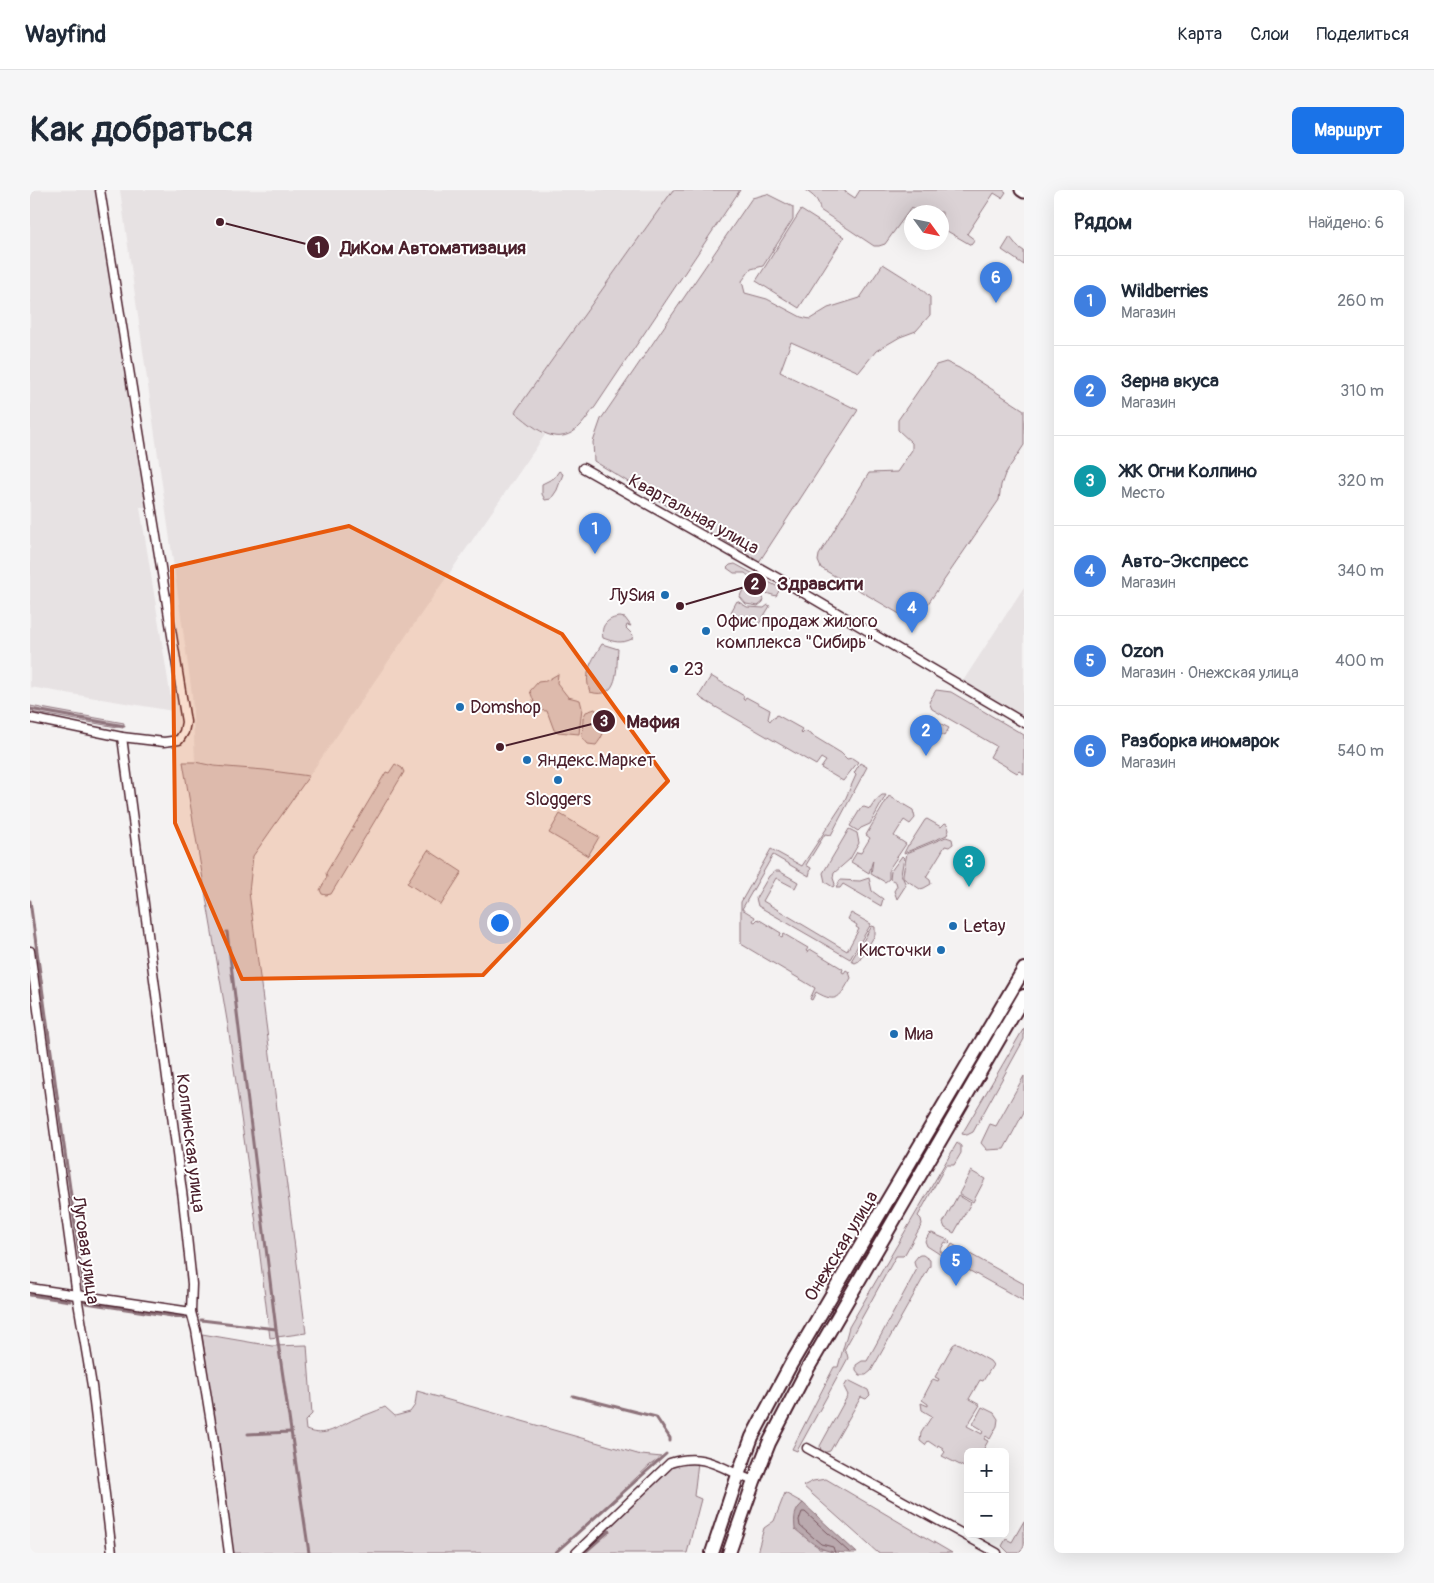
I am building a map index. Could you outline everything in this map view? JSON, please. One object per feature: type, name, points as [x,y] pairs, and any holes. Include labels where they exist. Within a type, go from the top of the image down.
[{"type":"main road","name":"Онежская улица","points":[[712,1553],[752,1437],[791,1364],[1024,969]]},
{"type":"main road","name":"Онежская улица","points":[[729,1553],[769,1443],[808,1368],[1024,996]]},
{"type":"street","points":[[30,718],[122,737],[172,742],[179,740],[184,732],[186,722],[100,190]]},
{"type":"street","name":"Квартальная улица","points":[[583,468],[798,590],[1024,723]]},
{"type":"street","name":"Колпинская улица","points":[[122,737],[182,1189],[192,1284],[191,1312],[196,1330],[213,1435],[229,1553]]},
{"type":"street","name":"Луговая улица","points":[[30,951],[77,1296],[92,1386],[112,1553]]},
{"type":"street","points":[[30,1288],[191,1312]]},
{"type":"street","points":[[807,1448],[997,1553]]},
{"type":"street","points":[[576,1553],[670,1463],[680,1459],[707,1460],[727,1467],[738,1475],[754,1481]]},
{"type":"highlighted area","points":[[349,526],[562,634],[668,781],[483,975],[242,979],[175,823],[172,567]]},
{"type":"shaded area","points":[[30,190],[97,190],[148,507],[140,507],[173,711],[30,687]]},
{"type":"shaded area","points":[[120,190],[673,190],[515,412],[545,435],[309,776],[214,766],[195,762],[192,694]]},
{"type":"shaded area","points":[[673,190],[740,190],[584,421],[577,429],[560,436],[552,436],[536,429],[515,412]]},
{"type":"shaded area","points":[[805,190],[843,190],[855,198],[860,190],[1003,190],[1006,192],[1002,198],[994,193],[967,234],[975,240],[971,245],[949,232],[949,205],[904,205],[904,218],[885,244],[879,246],[874,246],[820,210],[816,198]]},
{"type":"shaded area","points":[[767,194],[793,207],[793,219],[763,266],[751,269],[742,281],[745,293],[767,299],[801,317],[810,319],[828,308],[860,298],[883,264],[918,286],[930,297],[930,315],[916,331],[900,337],[876,351],[859,372],[791,342],[780,372],[858,410],[759,562],[594,461],[593,442],[601,419],[752,198]]},
{"type":"shaded area","points":[[801,210],[844,237],[799,308],[756,281]]},
{"type":"shaded area","points":[[1010,237],[1024,251],[1024,265],[1002,250]]},
{"type":"shaded area","points":[[946,362],[959,368],[1024,410],[1024,445],[1005,474],[999,500],[921,614],[914,618],[909,618],[821,568],[818,561],[819,555],[869,473],[897,472],[912,450],[912,443],[898,430],[898,420],[936,365]]},
{"type":"shaded area","points":[[559,471],[563,474],[557,490],[551,499],[545,500],[542,494],[542,484],[554,478]]},
{"type":"shaded area","points":[[735,564],[778,587],[779,591],[776,596],[766,593],[762,583],[751,579],[745,573],[734,573],[727,568]]},
{"type":"shaded area","points":[[755,583],[764,599],[758,606],[746,604],[740,597],[744,590]]},
{"type":"shaded area","points":[[1024,587],[1024,720],[961,684]]},
{"type":"shaded area","points":[[737,601],[747,607],[764,608],[768,605],[770,606],[757,627],[731,612]]},
{"type":"shaded area","points":[[620,617],[625,618],[631,626],[627,625],[626,628],[633,635],[632,639],[618,642],[603,638],[602,633],[606,623]]},
{"type":"shaded area","points":[[602,644],[618,649],[614,681],[612,687],[607,692],[590,692],[588,673],[592,661]]},
{"type":"shaded area","points":[[558,674],[557,683],[568,697],[580,700],[582,708],[579,734],[554,730],[547,711],[537,710],[530,691],[538,682],[546,681]]},
{"type":"shaded area","points":[[711,676],[744,696],[744,700],[746,697],[770,710],[768,719],[770,721],[777,715],[802,729],[800,732],[802,734],[805,731],[841,753],[847,759],[852,758],[858,762],[843,781],[821,768],[826,761],[821,758],[816,765],[702,699],[699,696]]},
{"type":"shaded area","points":[[936,690],[951,692],[1024,735],[1024,774],[1019,771],[1017,773],[990,757],[996,746],[932,709],[929,702]]},
{"type":"shaded area","points":[[30,706],[124,723],[123,728],[30,712]]},
{"type":"shaded area","points":[[595,709],[604,727],[600,740],[596,745],[588,744],[582,737],[583,718],[586,712]]},
{"type":"shaded area","points":[[922,714],[949,728],[944,736],[919,723]]},
{"type":"shaded area","points":[[183,762],[309,776],[253,856],[249,892],[306,1333],[270,1338],[228,1026]]},
{"type":"shaded area","points":[[860,763],[867,767],[831,835],[825,834],[806,865],[811,868],[809,876],[773,855],[742,909],[755,917],[753,921],[755,922],[758,919],[781,933],[780,936],[782,937],[784,934],[808,948],[806,951],[808,952],[810,949],[843,969],[842,972],[844,973],[846,970],[849,972],[851,978],[838,997],[829,998],[816,992],[812,1000],[810,999],[815,988],[741,944],[741,902],[771,849],[802,866],[844,802],[856,775],[854,773]]},
{"type":"shaded area","points":[[395,764],[402,768],[404,772],[331,894],[322,894],[320,890],[327,877],[326,873],[386,772],[389,773]]},
{"type":"shaded area","points":[[882,795],[886,795],[870,824],[858,831],[850,826],[861,808],[870,809]]},
{"type":"shaded area","points":[[889,796],[913,810],[915,818],[910,824],[904,820],[894,836],[906,844],[889,869],[889,879],[885,882],[871,874],[873,860],[869,873],[851,862],[857,852],[861,853],[870,838],[866,835]]},
{"type":"shaded area","points":[[560,814],[599,837],[588,856],[549,833]]},
{"type":"shaded area","points":[[927,819],[941,827],[945,823],[947,824],[949,830],[947,835],[904,853],[908,845]]},
{"type":"shaded area","points":[[849,829],[857,833],[859,843],[850,859],[834,873],[835,884],[833,887],[825,882],[823,873]]},
{"type":"shaded area","points":[[946,837],[952,839],[953,844],[949,847],[945,846],[926,877],[930,880],[931,884],[920,889],[903,878],[907,853]]},
{"type":"shaded area","points":[[428,850],[462,872],[441,905],[407,883]]},
{"type":"shaded area","points":[[902,856],[904,858],[901,874],[906,885],[897,899],[894,891],[897,886],[896,882],[890,879],[891,871]]},
{"type":"shaded area","points":[[775,871],[779,871],[798,882],[795,888],[776,878],[763,901],[847,951],[859,929],[856,927],[857,925],[848,919],[851,913],[871,924],[850,959],[758,906],[756,898],[769,876]]},
{"type":"shaded area","points":[[869,878],[872,891],[883,899],[881,906],[843,884],[840,888],[836,888],[840,880],[860,881]]},
{"type":"shaded area","points":[[872,926],[875,927],[875,935],[859,961],[855,963],[851,961]]},
{"type":"shaded area","points":[[1024,1028],[1024,1039],[973,1132],[967,1135],[962,1134]]},
{"type":"shaded area","points":[[1024,1076],[1024,1112],[1004,1149],[987,1150],[981,1143],[990,1124],[996,1126]]},
{"type":"shaded area","points":[[957,1143],[961,1146],[961,1153],[954,1165],[946,1165],[918,1216],[922,1224],[905,1254],[903,1256],[896,1256],[844,1350],[848,1358],[797,1451],[792,1449],[834,1367],[838,1367],[849,1327]]},
{"type":"shaded area","points":[[971,1171],[985,1179],[973,1202],[959,1194]]},
{"type":"shaded area","points":[[958,1195],[971,1203],[954,1233],[945,1228],[943,1223]]},
{"type":"shaded area","points":[[932,1233],[950,1241],[949,1244],[945,1242],[940,1251],[943,1253],[941,1255],[927,1246],[925,1241],[929,1234]]},
{"type":"shaded area","points":[[952,1244],[1024,1284],[1024,1301],[945,1257]]},
{"type":"shaded area","points":[[920,1255],[930,1260],[930,1266],[871,1371],[866,1375],[860,1375],[856,1370],[856,1365],[862,1361],[867,1361],[917,1269],[914,1261]]},
{"type":"shaded area","points":[[202,1334],[272,1346],[307,1345],[312,1414],[305,1421],[306,1430],[313,1432],[326,1432],[385,1407],[395,1416],[410,1412],[415,1405],[417,1391],[641,1455],[662,1457],[650,1465],[555,1553],[231,1553]]},
{"type":"shaded area","points":[[956,1343],[960,1344],[990,1361],[993,1365],[983,1381],[980,1380],[969,1399],[980,1405],[967,1426],[982,1434],[983,1430],[973,1424],[982,1407],[994,1413],[998,1419],[997,1426],[990,1439],[986,1436],[984,1439],[988,1441],[984,1448],[964,1448],[964,1467],[942,1456],[945,1452],[938,1445],[937,1447],[928,1441],[925,1445],[920,1441],[921,1433],[932,1416],[922,1410],[921,1403],[928,1406],[928,1404],[922,1400],[933,1379],[938,1381],[939,1379],[935,1377],[953,1345]]},
{"type":"shaded area","points":[[850,1381],[868,1390],[870,1395],[866,1399],[861,1397],[830,1451],[823,1453],[820,1446],[848,1395],[844,1387]]},
{"type":"shaded area","points":[[698,1462],[694,1496],[701,1499],[687,1553],[580,1553],[675,1463]]},
{"type":"shaded area","points":[[826,1479],[952,1553],[878,1553],[803,1486],[813,1481]]},
{"type":"shaded area","points":[[785,1493],[803,1503],[798,1508],[819,1549],[829,1550],[833,1553],[757,1553],[764,1528],[774,1521]]},
{"type":"shaded area","points":[[1024,1521],[1024,1545],[1020,1553],[1009,1553],[1002,1546],[1006,1539],[1012,1542]]},
{"type":"water","points":[[803,1503],[857,1553],[823,1549],[810,1542],[795,1529],[795,1515]]},
{"type":"waterway","points":[[30,709],[124,726]]},
{"type":"waterway","points":[[30,901],[84,1289]]},
{"type":"waterway","points":[[227,932],[276,1329],[309,1553]]},
{"type":"waterway","points":[[30,1295],[70,1301]]},
{"type":"waterway","points":[[86,1303],[185,1318]]},
{"type":"waterway","points":[[201,1320],[276,1329]]},
{"type":"waterway","points":[[573,1396],[656,1417],[670,1438],[670,1441]]},
{"type":"waterway","points":[[248,1434],[291,1432]]},
{"type":"waterway","points":[[555,1553],[666,1454]]},
{"type":"waterway","points":[[584,1553],[609,1531]]},
{"type":"place","name":"ДиКом Автоматизация","points":[[220,222]]},
{"type":"place","name":"Разборка иномарок","points":[[996,303]]},
{"type":"place","name":"Wildberries","points":[[595,554]]},
{"type":"place","name":"ЛуSия","points":[[665,595]]},
{"type":"place","name":"Здравсити","points":[[680,606]]},
{"type":"place","name":"Офис продаж жилого комплекса \"Сибирь\"","points":[[706,631]]},
{"type":"place","name":"Авто-Экспресс","points":[[912,633]]},
{"type":"place","name":"23","points":[[674,669]]},
{"type":"place","name":"Domshop","points":[[460,707]]},
{"type":"place","name":"Мафия","points":[[500,747]]},
{"type":"place","name":"Зерна вкуса","points":[[926,756]]},
{"type":"place","name":"Яндекс.Маркет","points":[[527,760]]},
{"type":"place","name":"Sloggers","points":[[558,780]]},
{"type":"place","name":"ЖК Огни Колпино","points":[[969,887]]},
{"type":"place","name":"Letay","points":[[953,926]]},
{"type":"place","name":"Кисточки","points":[[941,950]]},
{"type":"place","name":"Миа","points":[[894,1034]]},
{"type":"place","name":"Ozon","points":[[956,1286]]}]
